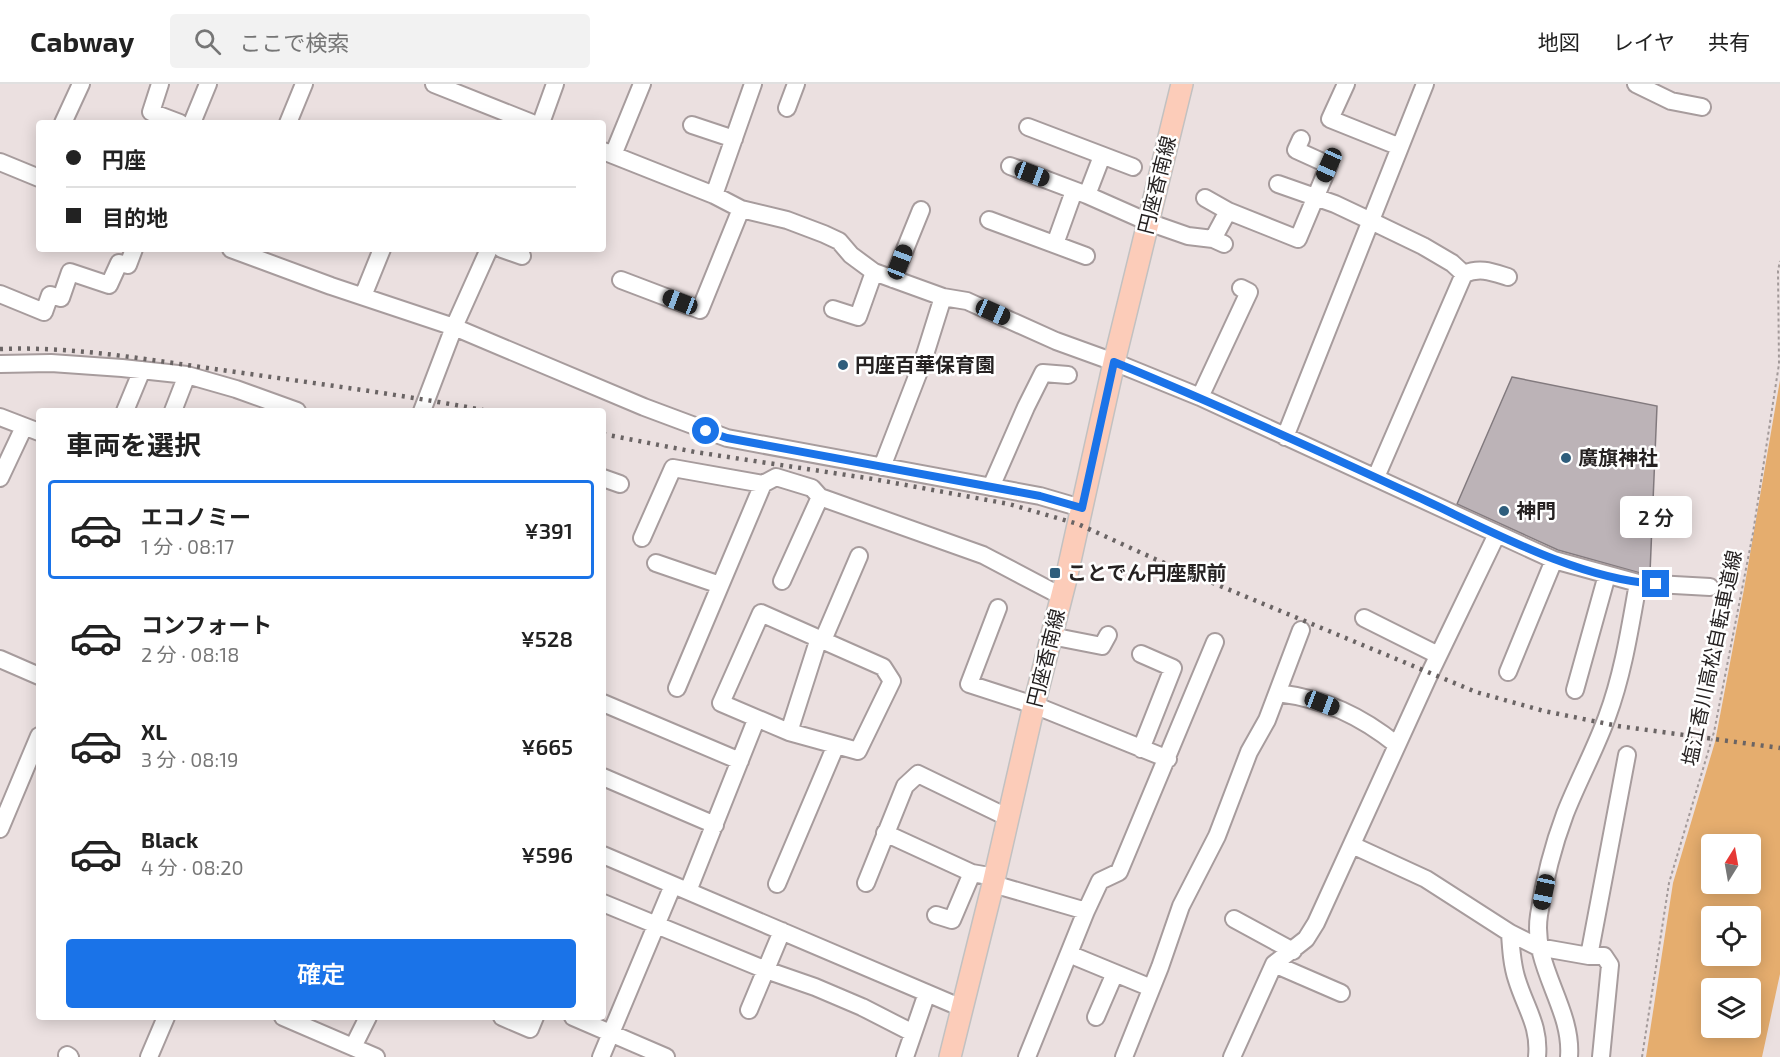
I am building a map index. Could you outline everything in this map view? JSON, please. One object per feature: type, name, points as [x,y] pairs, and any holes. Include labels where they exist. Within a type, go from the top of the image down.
[{"type":"main road","name":"円座香南線","points":[[950,1057],[994,881],[1114,362],[1182,84]]},
{"type":"street","points":[[64,120],[81,84]]},
{"type":"street","points":[[160,84],[151,112],[172,120]]},
{"type":"street","points":[[193,120],[208,84]]},
{"type":"street","points":[[289,120],[304,84]]},
{"type":"street","points":[[434,84],[524,120]]},
{"type":"street","points":[[542,120],[555,84]]},
{"type":"street","points":[[642,84],[608,153],[714,195],[741,209],[787,220],[824,234],[839,241],[851,255],[874,272],[943,297],[967,301],[1056,341],[1200,397],[1554,560],[1638,583],[1710,588]]},
{"type":"street","points":[[714,195],[753,84]]},
{"type":"street","points":[[787,108],[796,84]]},
{"type":"street","points":[[1346,84],[1330,119],[1400,147]]},
{"type":"street","points":[[1285,436],[1425,84]]},
{"type":"street","points":[[1636,84],[1671,101],[1702,107]]},
{"type":"street","points":[[692,125],[734,139]]},
{"type":"street","points":[[1028,127],[1133,167]]},
{"type":"street","points":[[1205,198],[1228,211],[1298,239],[1329,165],[1296,150],[1301,139]]},
{"type":"street","points":[[1055,244],[1102,156]]},
{"type":"street","points":[[1010,166],[1188,236],[1218,242],[1228,211]]},
{"type":"street","points":[[2,167],[36,176]]},
{"type":"street","points":[[1278,184],[1335,204],[1371,221],[1433,252],[1452,263],[1464,274]]},
{"type":"street","points":[[621,280],[700,310],[741,209]]},
{"type":"street","points":[[893,279],[921,210]]},
{"type":"street","points":[[989,220],[1086,256]]},
{"type":"street","points":[[0,294],[44,312],[50,295],[61,298],[70,272],[109,285],[119,262],[128,265],[133,252]]},
{"type":"street","points":[[241,252],[454,327],[644,407],[727,438],[1040,496],[1082,508]]},
{"type":"street","points":[[363,296],[381,252]]},
{"type":"street","points":[[423,408],[454,327],[488,252]]},
{"type":"street","points":[[511,252],[522,256]]},
{"type":"street","points":[[1376,477],[1464,274],[1473,270],[1486,270],[1508,277]]},
{"type":"street","points":[[833,309],[858,317],[874,272]]},
{"type":"street","points":[[1200,397],[1249,292],[1241,288]]},
{"type":"street","points":[[882,467],[923,361],[943,297]]},
{"type":"street","points":[[0,364],[51,363],[187,375],[236,389],[289,408]]},
{"type":"street","points":[[126,408],[142,370]]},
{"type":"street","points":[[991,487],[1043,373],[1068,375]]},
{"type":"street","points":[[174,408],[187,375]]},
{"type":"street","points":[[0,417],[31,430],[0,478]]},
{"type":"street","points":[[642,538],[673,468],[763,484],[776,477],[812,488],[820,497],[983,555],[1061,596]]},
{"type":"street","points":[[606,479],[620,484]]},
{"type":"street","points":[[677,688],[763,484]]},
{"type":"street","points":[[782,581],[820,497]]},
{"type":"street","points":[[1232,1057],[1274,964],[1306,939],[1316,923],[1438,655],[1497,534]]},
{"type":"street","points":[[789,732],[821,639],[860,556]]},
{"type":"street","points":[[1508,672],[1554,560]]},
{"type":"street","points":[[656,563],[720,585]]},
{"type":"street","points":[[1575,690],[1607,575]]},
{"type":"street","points":[[1569,1057],[1570,1044],[1538,947],[1538,917],[1552,853],[1565,813],[1597,742],[1614,695],[1624,661],[1638,583]]},
{"type":"street","points":[[998,608],[969,684],[1034,705],[1168,759]]},
{"type":"street","points":[[761,613],[821,639],[883,667],[892,681],[858,751],[789,732],[756,720],[721,703],[761,613]]},
{"type":"street","points":[[1364,618],[1438,655]]},
{"type":"street","points":[[1124,1057],[1163,958],[1180,906],[1217,837],[1249,752],[1267,720],[1278,693],[1301,630]]},
{"type":"street","points":[[1052,636],[1102,646],[1108,635]]},
{"type":"street","points":[[1027,1057],[1100,881],[1119,872],[1215,642]]},
{"type":"street","points":[[1141,654],[1173,668],[1142,748]]},
{"type":"street","points":[[0,659],[36,675]]},
{"type":"street","points":[[1278,693],[1307,697],[1338,709],[1375,727],[1397,745]]},
{"type":"street","points":[[606,704],[740,761]]},
{"type":"street","points":[[601,1057],[657,924],[715,825],[756,720]]},
{"type":"street","points":[[777,884],[836,745]]},
{"type":"street","points":[[0,829],[33,767],[36,752]]},
{"type":"street","points":[[1589,956],[1626,755]]},
{"type":"street","points":[[866,883],[905,786],[918,774],[1009,818]]},
{"type":"street","points":[[606,778],[715,825]]},
{"type":"street","points":[[885,833],[972,873],[1086,911]]},
{"type":"street","points":[[1352,845],[1426,879],[1510,933],[1538,947],[1589,956],[1604,956],[1610,965],[1601,1057]]},
{"type":"street","points":[[606,858],[962,1008]]},
{"type":"street","points":[[936,915],[952,920],[972,873]]},
{"type":"street","points":[[606,904],[766,970],[834,995],[913,1033]]},
{"type":"street","points":[[1233,919],[1293,951]]},
{"type":"street","points":[[749,1011],[782,931]]},
{"type":"street","points":[[1510,933],[1511,956],[1517,980],[1539,1041],[1537,1057]]},
{"type":"street","points":[[1069,954],[1144,985]]},
{"type":"street","points":[[1274,964],[1341,993]]},
{"type":"street","points":[[1096,1017],[1115,973]]},
{"type":"street","points":[[905,1057],[927,993]]},
{"type":"street","points":[[149,1057],[165,1020]]},
{"type":"street","points":[[353,1047],[366,1020]]},
{"type":"street","points":[[509,1020],[530,1029],[534,1020]]},
{"type":"street","points":[[580,1020],[666,1057]]},
{"type":"street","points":[[309,1022],[376,1057]]},
{"type":"path","name":"塩江香川高松自転車道線","points":[[1642,1057],[1669,883],[1714,732],[1753,533],[1779,364],[1778,272],[1780,261]]},
{"type":"shaded area","points":[[1780,380],[1780,974],[1762,1057],[1646,1057],[1673,883],[1715,742]]},
{"type":"building","name":"廣旗神社","points":[[1512,377],[1657,406],[1650,573],[1640,573],[1558,550],[1457,504]]},
{"type":"railway","points":[[0,349],[56,350],[111,355],[355,389],[472,408]]},
{"type":"railway","points":[[606,435],[695,452],[873,479],[1009,504],[1078,524],[1155,559],[1476,692],[1544,711],[1618,726],[1780,748]]},
{"type":"place","name":"円座百華保育園","points":[[843,365]]},
{"type":"place","name":"廣旗神社","points":[[1566,458]]},
{"type":"place","name":"神門","points":[[1504,511]]},
{"type":"place","name":"ことでん円座駅前","points":[[1055,573]]},
{"type":"route","points":[[706,431],[727,438],[1040,496],[1082,508],[1114,362],[1200,397],[1554,560],[1638,583],[1656,584]]}]
